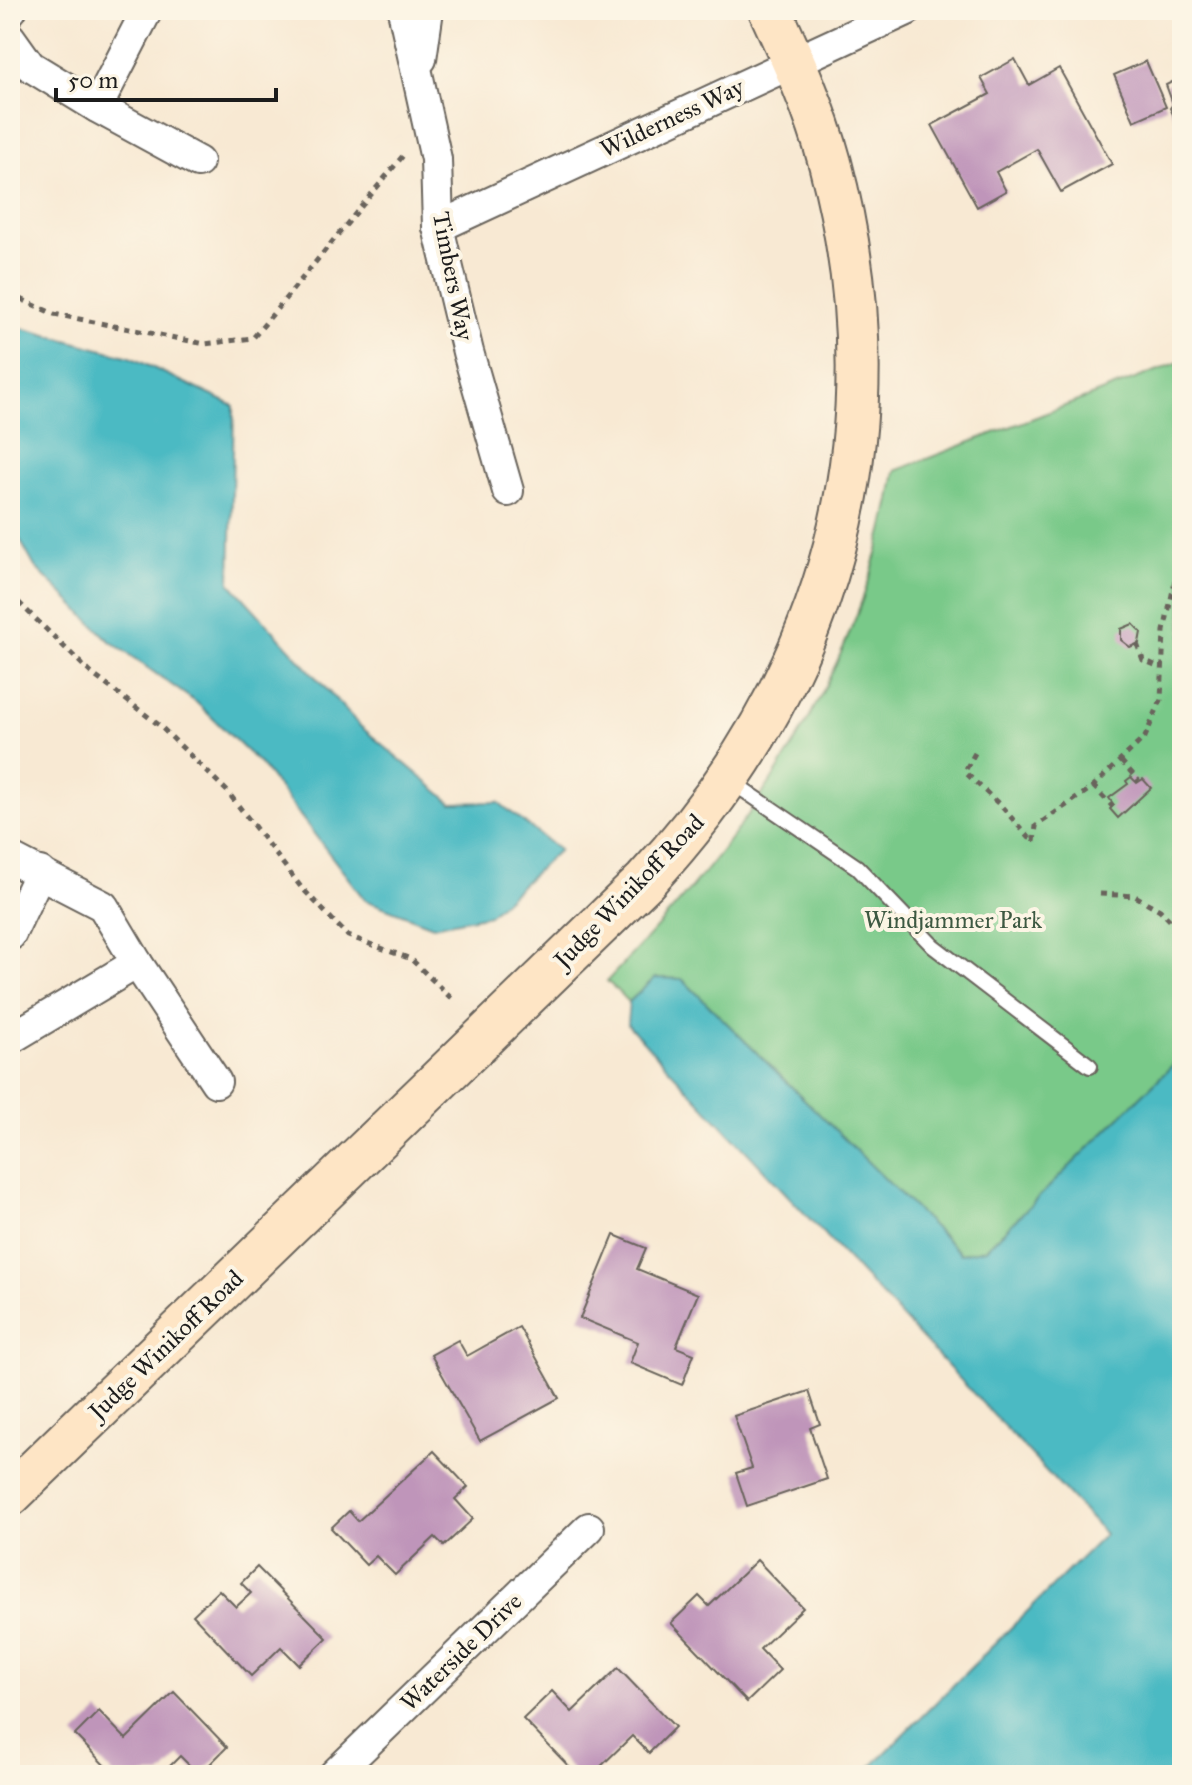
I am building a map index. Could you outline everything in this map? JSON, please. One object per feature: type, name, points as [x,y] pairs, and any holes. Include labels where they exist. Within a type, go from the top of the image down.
[{"type":"street","points":[[97,107],[147,10]]},
{"type":"street","name":"Timbers Way","points":[[403,10],[436,159],[438,227],[468,352],[508,491]]},
{"type":"street","points":[[418,78],[428,10]]},
{"type":"street","name":"Judge Winikoff Road","points":[[10,1495],[637,889],[685,837],[729,779],[776,700],[813,618],[833,557],[848,478],[858,357],[852,275],[829,161],[794,62],[770,10]]},
{"type":"street","name":"Wilderness Way","points":[[438,227],[907,10]]},
{"type":"street","points":[[10,38],[30,66],[198,162]]},
{"type":"street","points":[[10,858],[103,906],[216,1082]]},
{"type":"street","points":[[10,935],[40,872]]},
{"type":"street","points":[[10,1039],[137,963]]},
{"type":"street","name":"Waterside Drive","points":[[334,1775],[589,1528]]},
{"type":"lane","points":[[729,779],[857,867],[933,946],[1090,1066]]},
{"type":"path","points":[[10,294],[54,314],[205,344],[253,338],[380,186],[428,123]]},
{"type":"path","points":[[975,753],[966,769],[967,774],[1034,842],[1036,826],[1093,786],[1145,737],[1161,700],[1164,631],[1182,561]]},
{"type":"path","points":[[10,594],[91,673],[159,725],[227,791],[301,887],[348,936],[411,959],[454,1001]]},
{"type":"path","points":[[1137,644],[1143,660],[1164,665]]},
{"type":"path","points":[[1121,761],[1139,781]]},
{"type":"path","points":[[1093,786],[1113,807]]},
{"type":"path","points":[[1100,894],[1135,896],[1160,910],[1182,933]]},
{"type":"green space","name":"Windjammer Park","points":[[1182,361],[1182,1056],[986,1249],[961,1254],[682,979],[655,978],[629,1002],[607,981],[719,853],[763,793],[815,707],[837,662],[873,568],[895,471]]},
{"type":"water","points":[[10,325],[130,357],[234,406],[230,583],[360,726],[452,803],[498,802],[559,850],[489,915],[433,926],[365,900],[261,765],[197,703],[110,641],[35,567],[10,522]]},
{"type":"water","points":[[655,978],[682,979],[961,1254],[986,1249],[1182,1056],[1182,1775],[863,1775],[1105,1534],[627,1024],[629,1002]]},
{"type":"building","points":[[1015,59],[1029,85],[1059,68],[1112,164],[1061,192],[1037,149],[996,172],[1006,191],[977,207],[932,125],[990,94],[981,78]]},
{"type":"building","points":[[1146,61],[1166,107],[1134,121],[1114,75]]},
{"type":"building","points":[[1182,77],[1182,133],[1170,108],[1173,104],[1166,85]]},
{"type":"building","points":[[1133,624],[1141,632],[1139,643],[1130,647],[1121,640],[1121,629]]},
{"type":"building","points":[[1131,777],[1137,783],[1143,779],[1151,788],[1118,818],[1110,809],[1114,805],[1109,798],[1128,784],[1126,781]]},
{"type":"building","points":[[614,1235],[646,1248],[637,1269],[698,1294],[676,1347],[694,1354],[682,1385],[630,1363],[638,1342],[580,1318]]},
{"type":"building","points":[[519,1327],[559,1398],[480,1441],[431,1355],[458,1340],[467,1356]]},
{"type":"building","points":[[809,1391],[820,1424],[810,1428],[827,1479],[747,1506],[736,1473],[752,1468],[734,1416]]},
{"type":"building","points":[[434,1451],[468,1487],[455,1499],[473,1519],[444,1546],[435,1537],[395,1575],[376,1556],[366,1565],[331,1528],[349,1511],[358,1521]]},
{"type":"building","points":[[757,1560],[803,1608],[760,1649],[780,1670],[747,1702],[671,1623],[699,1596],[709,1606]]},
{"type":"building","points":[[257,1567],[327,1638],[299,1665],[281,1647],[251,1676],[193,1615],[219,1590],[236,1607],[251,1593],[241,1583]]},
{"type":"building","points":[[618,1668],[675,1727],[649,1753],[632,1736],[592,1775],[577,1775],[523,1719],[552,1691],[572,1712]]},
{"type":"building","points":[[174,1692],[227,1747],[199,1775],[180,1756],[161,1775],[114,1775],[75,1735],[99,1711],[126,1739]]}]
